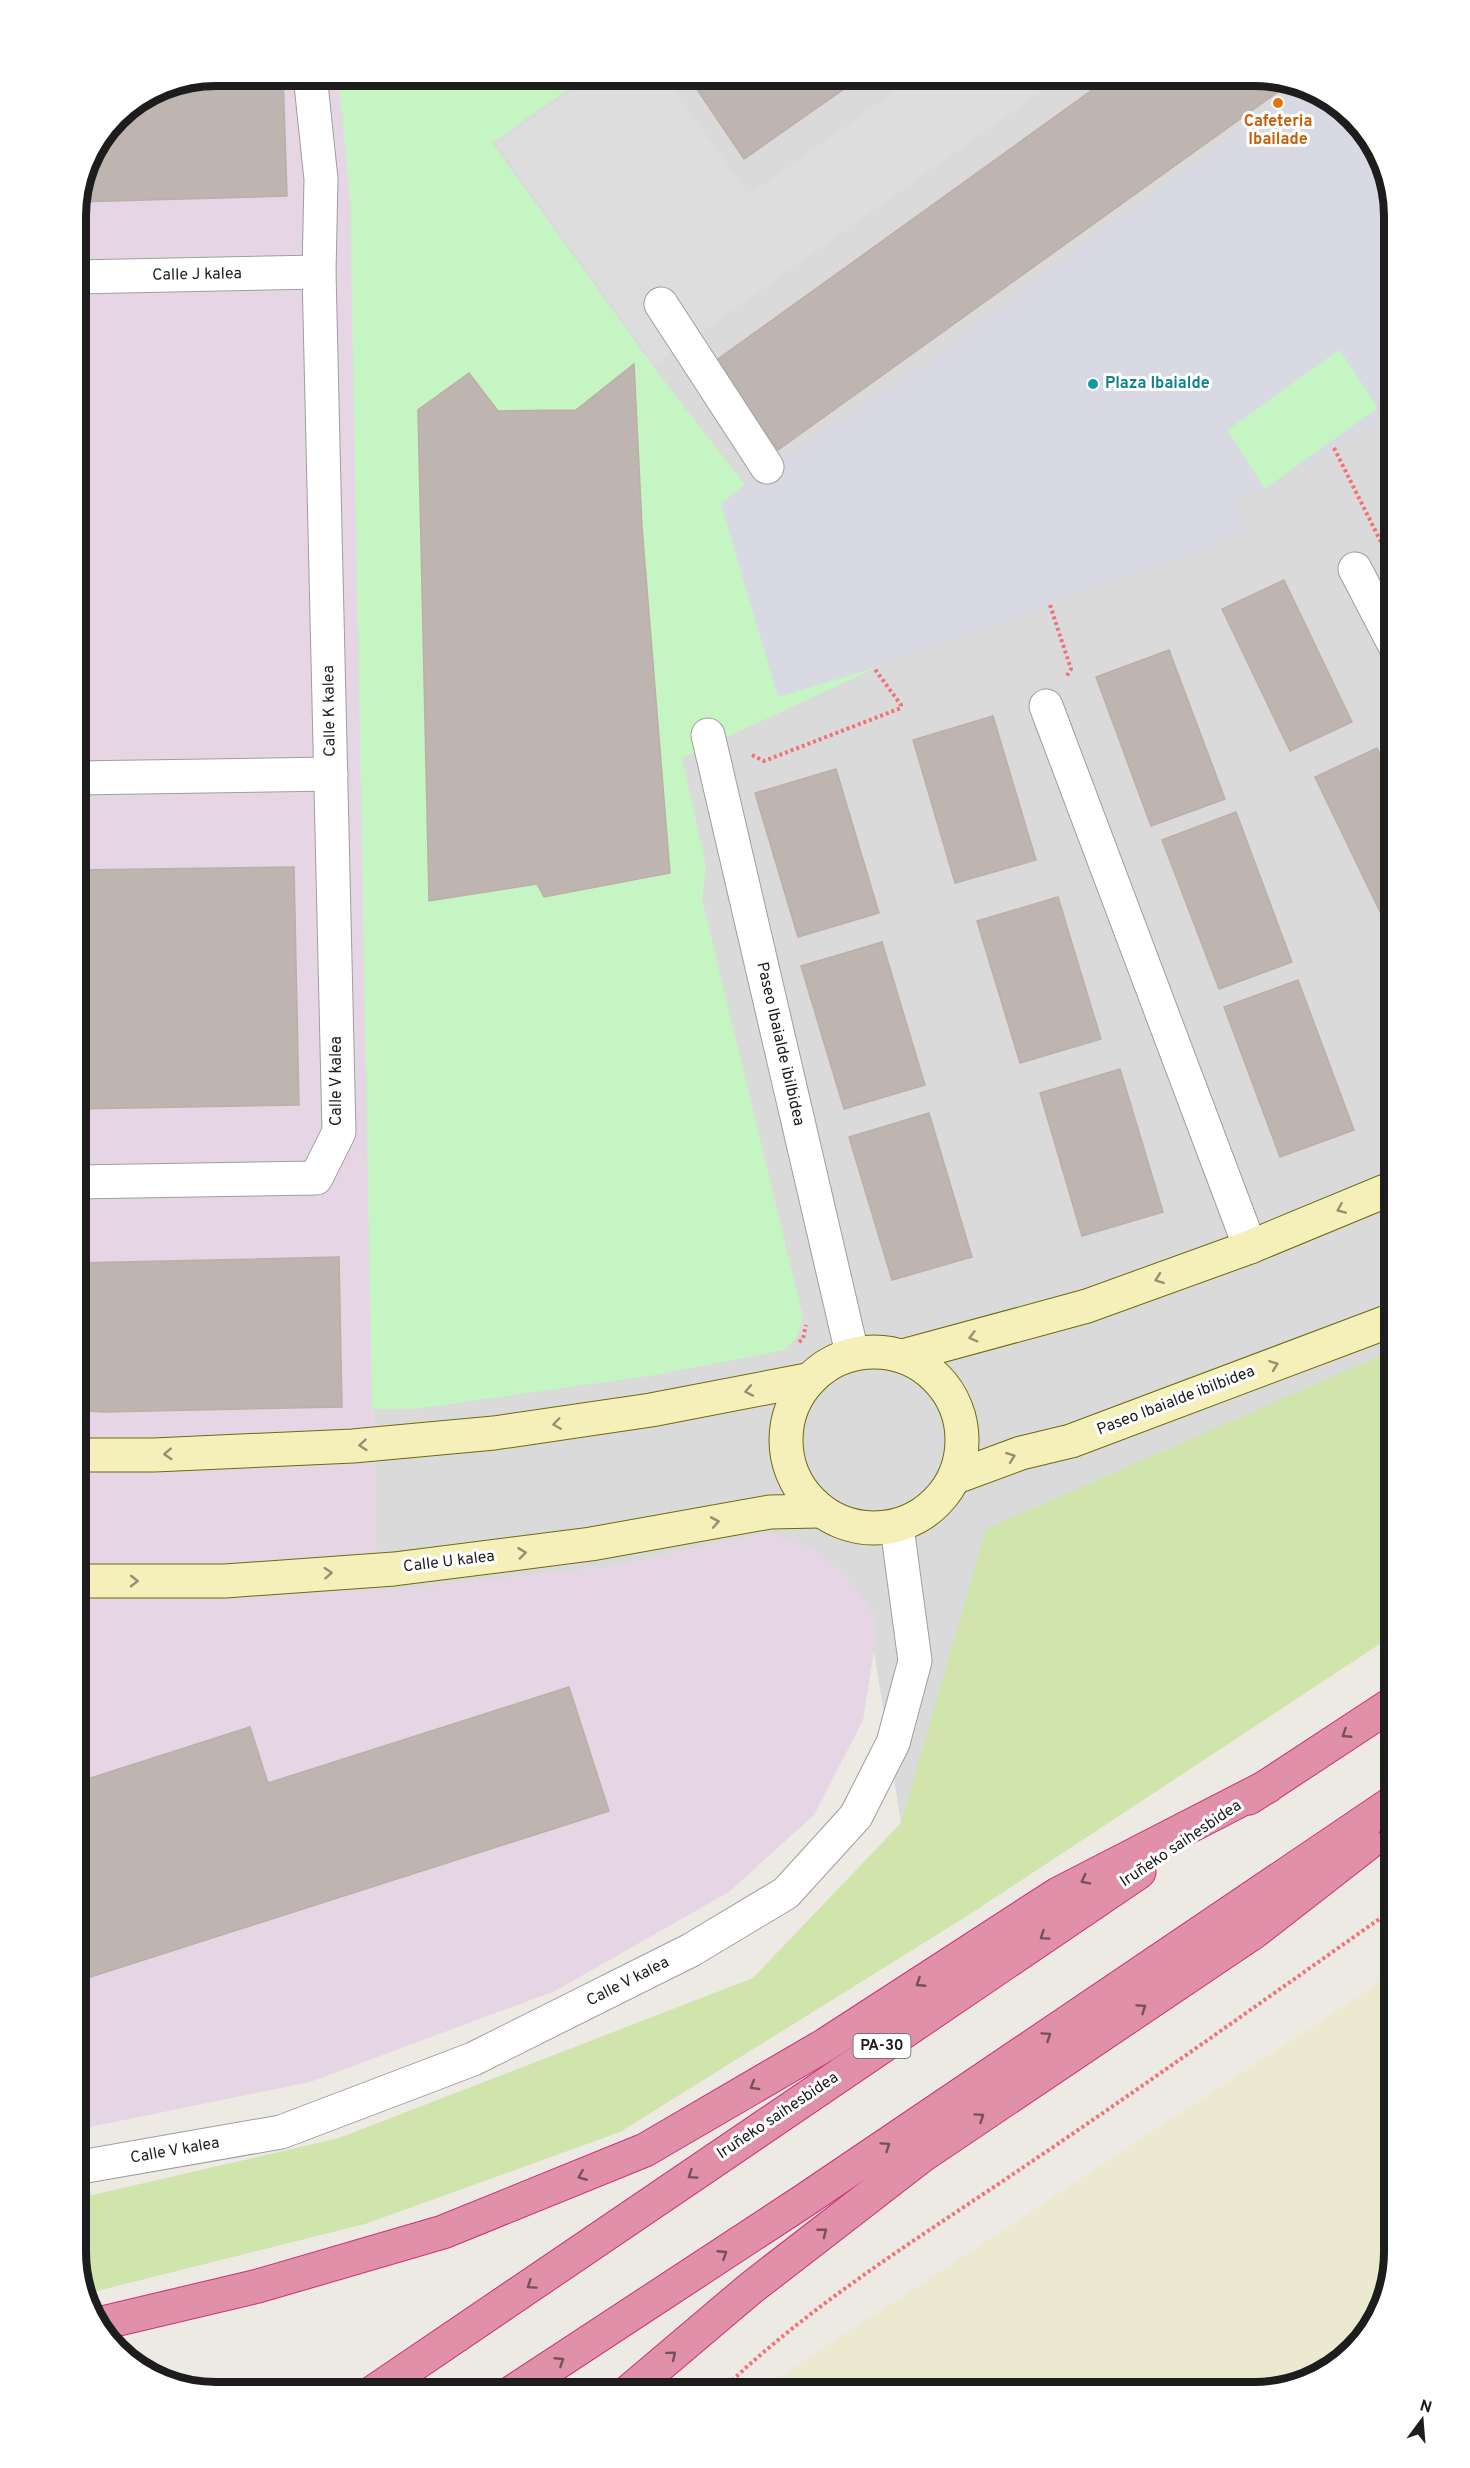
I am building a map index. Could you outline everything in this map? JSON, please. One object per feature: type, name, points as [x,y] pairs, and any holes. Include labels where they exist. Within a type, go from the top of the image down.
[{"type":"highway","name":"Iruñeko saihesbidea","points":[[388,2382],[1384,1709]]},
{"type":"highway","points":[[106,2322],[258,2286],[443,2232],[645,2150],[825,2045],[1058,1894],[1268,1786]]},
{"type":"highway","points":[[528,2382],[805,2200],[1384,1808]]},
{"type":"highway","points":[[640,2382],[751,2288],[923,2155],[1254,1932],[1384,1831]]},
{"type":"street","points":[[311,86],[321,179],[319,272]]},
{"type":"street","name":"Calle J kalea","points":[[86,277],[319,272]]},
{"type":"street","name":"Calle K kalea","points":[[86,778],[331,774],[319,272]]},
{"type":"street","points":[[661,304],[767,467]]},
{"type":"street","points":[[1355,569],[1384,625]]},
{"type":"street","points":[[1046,706],[1250,1247]]},
{"type":"street","name":"Paseo Ibaialde ibilbidea","points":[[708,735],[852,1353]]},
{"type":"street","name":"Calle V kalea","points":[[86,1182],[316,1178],[339,1132],[331,774]]},
{"type":"street","points":[[86,1455],[154,1455],[353,1446],[494,1433],[651,1410],[807,1380],[852,1353],[903,1356],[1086,1306],[1250,1247],[1384,1191]]},
{"type":"street","name":"Paseo Ibaialde ibilbidea","points":[[956,1477],[1021,1453],[1071,1441],[1384,1323]]},
{"type":"street","points":[[807,1380],[785,1427],[792,1477],[819,1511],[853,1527],[897,1527],[937,1504],[956,1477],[963,1449],[959,1411],[938,1377],[903,1356]]},
{"type":"street","name":"Calle U kalea","points":[[86,1581],[225,1581],[394,1569],[591,1544],[770,1512],[819,1511]]},
{"type":"street","name":"Calle V kalea","points":[[86,2166],[280,2132],[473,2059],[691,1950],[786,1893],[856,1816],[893,1743],[915,1661],[897,1527]]},
{"type":"path","points":[[1334,448],[1382,543],[1355,569]]},
{"type":"path","points":[[1046,706],[1071,669],[1050,605]]},
{"type":"path","points":[[729,2382],[840,2290],[1034,2160],[1384,1916]]},
{"type":"shaded area","points":[[207,86],[339,86],[350,197],[377,1591],[613,1567],[767,1533],[816,1550],[851,1581],[874,1616],[874,1651],[863,1720],[814,1815],[729,1892],[555,1991],[310,2082],[86,2128],[86,207],[95,166],[112,136],[130,118],[143,107],[166,95]]},
{"type":"shaded area","points":[[339,86],[1263,86],[1296,92],[1327,107],[1363,143],[1378,174],[1384,215],[1384,1638],[901,1823],[874,1651],[874,1615],[767,1533],[613,1567],[377,1592],[350,197]]},
{"type":"shaded area","points":[[578,86],[671,86],[749,195],[903,86],[1048,86],[655,365],[497,144]]},
{"type":"shaded area","name":"Plaza Ibaialde","points":[[1294,91],[1327,107],[1352,130],[1363,143],[1371,158],[1378,174],[1383,198],[1384,420],[1274,482],[1378,408],[1339,349],[1227,430],[1265,489],[1236,502],[1249,532],[874,668],[778,697],[721,504],[767,467],[931,360],[1175,176]]},
{"type":"green space","points":[[339,86],[572,86],[492,143],[658,373],[884,664],[682,758],[706,865],[702,899],[803,1317],[797,1337],[784,1350],[655,1375],[414,1409],[372,1409],[350,197]]},
{"type":"green space","points":[[1340,349],[1379,408],[1265,489],[1226,431]]},
{"type":"green space","points":[[1384,1354],[1384,1641],[967,1916],[620,2132],[365,2224],[92,2292],[87,2270],[86,2196],[339,2138],[753,1978],[901,1823],[986,1529]]},
{"type":"green space","points":[[1384,1979],[1383,2270],[1378,2294],[1363,2325],[1327,2361],[1304,2373],[1288,2378],[1255,2382],[772,2382]]},
{"type":"building","points":[[207,86],[283,86],[287,196],[87,202],[95,166],[103,150],[112,136],[130,118],[143,107],[166,95]]},
{"type":"building","points":[[705,86],[848,86],[744,159],[698,91]]},
{"type":"building","points":[[1098,86],[1263,86],[1283,89],[778,450],[714,362]]},
{"type":"building","points":[[634,364],[642,527],[670,873],[544,897],[537,884],[429,901],[418,410],[469,373],[498,411],[576,410]]},
{"type":"building","points":[[1284,580],[1352,722],[1290,751],[1222,609]]},
{"type":"building","points":[[1169,650],[1225,799],[1151,826],[1096,677]]},
{"type":"building","points":[[993,716],[1036,860],[955,883],[913,740]]},
{"type":"building","points":[[1377,748],[1384,762],[1384,920],[1315,777]]},
{"type":"building","points":[[836,769],[879,913],[798,937],[755,793]]},
{"type":"building","points":[[1236,812],[1292,962],[1219,989],[1162,840]]},
{"type":"building","points":[[294,867],[299,1105],[86,1109],[86,870]]},
{"type":"building","points":[[1058,897],[1101,1039],[1020,1063],[977,921]]},
{"type":"building","points":[[882,942],[925,1085],[844,1109],[801,966]]},
{"type":"building","points":[[1298,980],[1354,1130],[1280,1157],[1224,1007]]},
{"type":"building","points":[[1120,1069],[1163,1212],[1082,1236],[1040,1093]]},
{"type":"building","points":[[929,1113],[972,1257],[892,1280],[849,1137]]},
{"type":"building","points":[[339,1257],[342,1407],[86,1411],[86,1263]]},
{"type":"building","points":[[569,1687],[609,1811],[86,1978],[86,1779],[250,1727],[268,1783]]},
{"type":"place","name":"Cafeteria Ibailade","points":[[1278,103]]},
{"type":"place","name":"Plaza Ibaialde","points":[[1093,384]]}]
